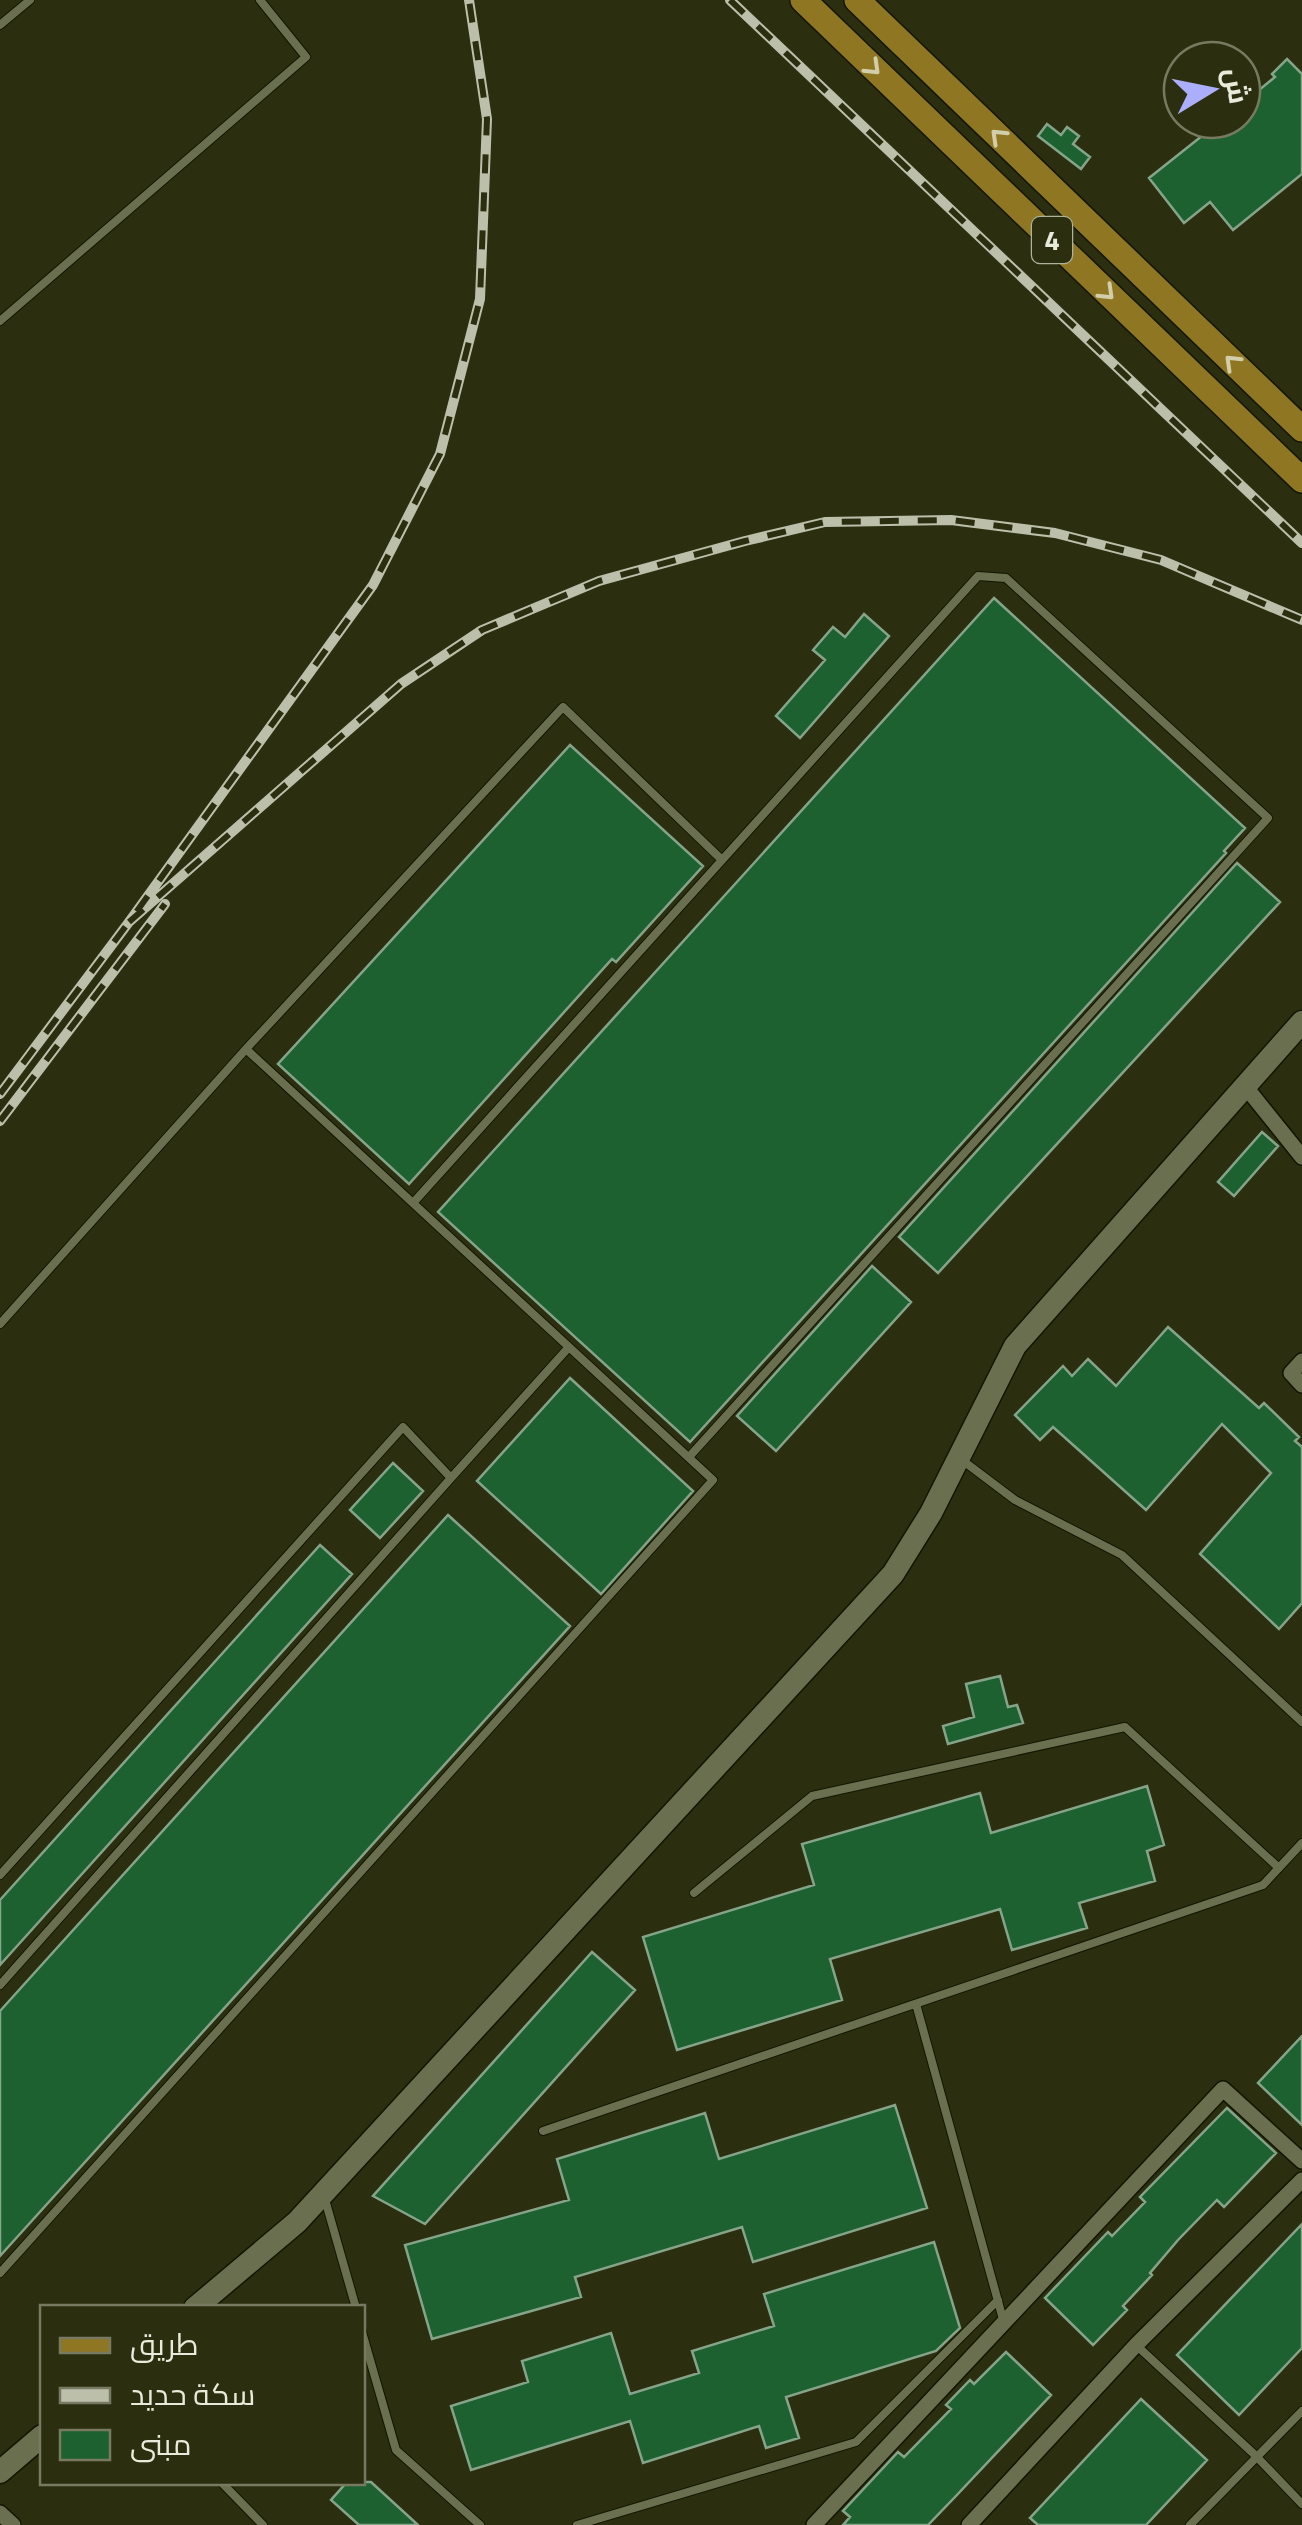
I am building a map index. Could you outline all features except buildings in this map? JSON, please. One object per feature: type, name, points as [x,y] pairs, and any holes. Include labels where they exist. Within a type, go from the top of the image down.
[{"type":"main road","name":"4","points":[[803,0],[1302,480]]},
{"type":"main road","name":"4","points":[[857,0],[1302,430]]},
{"type":"street","points":[[199,2305],[297,2222],[894,1574],[931,1513],[1016,1346],[1302,1022]]},
{"type":"street","points":[[1245,1086],[1302,1157]]},
{"type":"street","points":[[1302,1360],[1291,1374],[1302,1384]]},
{"type":"street","points":[[814,2525],[1223,2089],[1302,2161]]},
{"type":"street","points":[[970,2525],[1136,2345],[1302,2180]]},
{"type":"street","points":[[0,2472],[40,2438]]},
{"type":"street","points":[[0,2513],[13,2525]]},
{"type":"lane","points":[[0,25],[30,0]]},
{"type":"lane","points":[[0,322],[306,57],[260,0]]},
{"type":"lane","points":[[412,1203],[978,576],[1006,578],[1268,818],[689,1457]]},
{"type":"lane","points":[[0,1324],[246,1049],[564,706],[722,860]]},
{"type":"lane","points":[[0,2273],[713,1480],[246,1049]]},
{"type":"lane","points":[[0,1985],[569,1347]]},
{"type":"lane","points":[[0,1875],[403,1427],[451,1478]]},
{"type":"lane","points":[[958,1457],[1016,1500],[1122,1554],[1302,1722]]},
{"type":"lane","points":[[694,1893],[812,1796],[1126,1727],[1279,1868]]},
{"type":"lane","points":[[543,2131],[1263,1886],[1302,1842]]},
{"type":"lane","points":[[916,2004],[1004,2322]]},
{"type":"lane","points":[[323,2194],[355,2305]]},
{"type":"lane","points":[[577,2525],[856,2442],[998,2300]]},
{"type":"lane","points":[[365,2342],[396,2450],[480,2525]]},
{"type":"lane","points":[[1136,2345],[1302,2504]]},
{"type":"lane","points":[[1190,2525],[1302,2411]]},
{"type":"lane","points":[[223,2485],[263,2525]]},
{"type":"railway","points":[[0,1094],[373,585],[440,454],[480,299],[487,119],[469,0]]},
{"type":"railway","points":[[730,0],[1302,543]]},
{"type":"railway","points":[[129,922],[401,684],[482,630],[599,581],[745,541],[825,522],[951,520],[1055,533],[1161,560],[1302,620]]},
{"type":"railway","points":[[0,1121],[165,904]]}]
